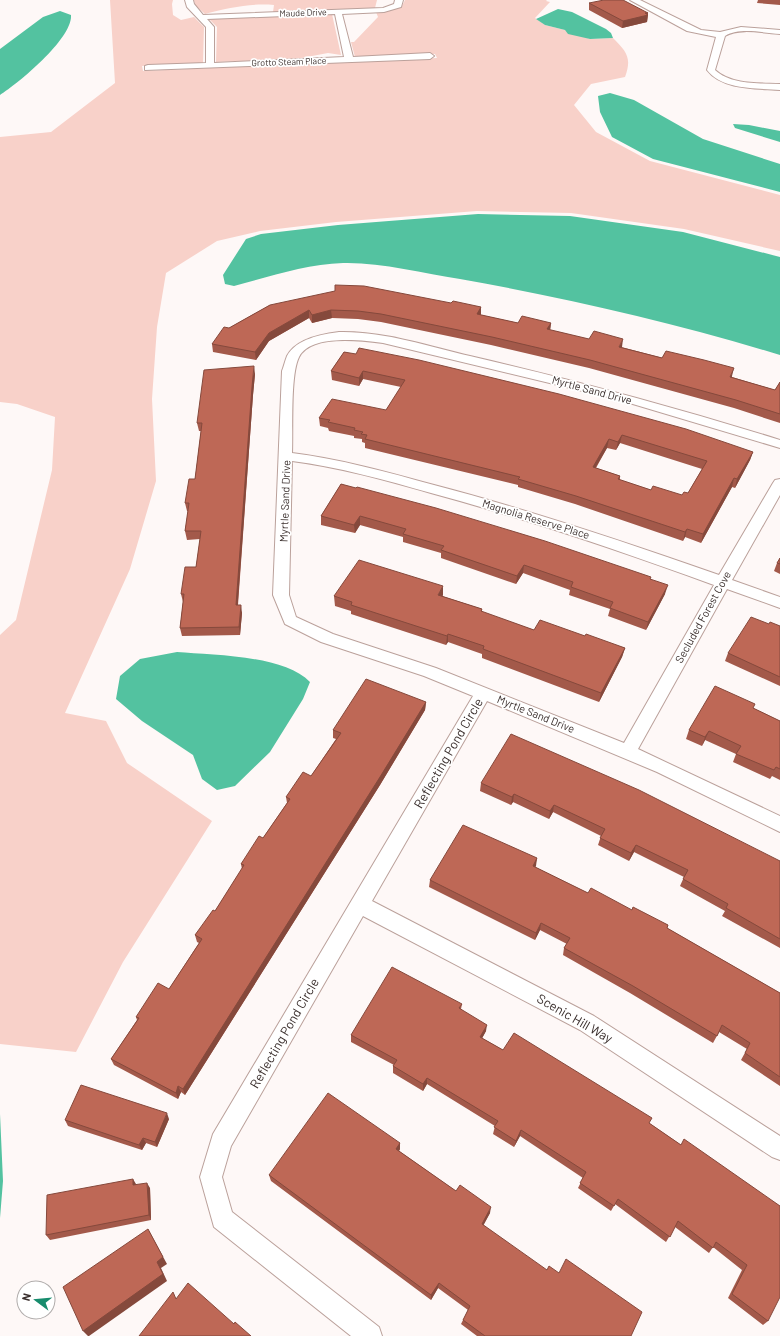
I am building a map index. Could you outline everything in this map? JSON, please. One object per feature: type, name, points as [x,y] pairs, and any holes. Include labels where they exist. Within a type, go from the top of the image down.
[{"type":"street","points":[[189,0],[190,5],[210,27],[210,65]]},
{"type":"street","name":"Maude Drive","points":[[201,17],[384,10],[398,5],[400,0]]},
{"type":"street","points":[[634,0],[700,32],[721,35],[732,29],[780,32]]},
{"type":"street","points":[[338,12],[349,59]]},
{"type":"street","points":[[721,35],[711,70],[717,77],[736,82],[780,87]]},
{"type":"street","name":"Grotto Steam Place","points":[[148,68],[430,56]]},
{"type":"street","name":"Myrtle Sand Drive","points":[[780,444],[658,407],[579,386],[399,344],[365,337],[339,336],[320,340],[305,347],[294,355],[288,371],[281,595],[290,620],[327,638],[430,672],[663,766],[780,824]]},
{"type":"street","name":"Magnolia Reserve Place","points":[[286,456],[322,460],[479,501],[570,529],[780,603]]},
{"type":"street","name":"Secluded Forest Cove","points":[[628,752],[722,582],[780,483]]},
{"type":"street","name":"Reflecting Pond Circle","points":[[370,1336],[222,1219],[211,1177],[221,1142],[483,693]]},
{"type":"street","name":"Scenic Hill Way","points":[[359,904],[587,1023],[780,1149]]},
{"type":"shaded area","points":[[110,0],[173,0],[173,15],[181,20],[194,17],[204,27],[203,63],[142,66],[143,71],[437,58],[435,54],[355,57],[351,42],[354,42],[378,17],[376,12],[389,11],[402,6],[405,0],[547,0],[546,1],[550,2],[535,18],[545,25],[590,39],[613,38],[622,47],[627,56],[628,65],[625,77],[591,84],[574,105],[596,132],[650,161],[780,195],[780,251],[684,229],[571,213],[477,211],[336,222],[260,231],[217,241],[166,273],[157,327],[152,399],[156,481],[130,569],[65,713],[106,721],[127,763],[212,821],[123,962],[76,1052],[0,1044],[0,635],[16,620],[52,470],[55,417],[17,404],[0,402],[0,137],[51,132],[115,83]]},
{"type":"shaded area","points":[[194,0],[377,0],[375,8],[273,12],[274,5],[248,5],[205,14],[195,5]]},
{"type":"shaded area","points":[[558,9],[572,12],[606,29],[611,33],[613,38],[590,39],[568,34],[565,30],[545,25],[536,19]]},
{"type":"shaded area","points":[[60,11],[71,15],[69,25],[63,36],[43,59],[19,81],[0,95],[0,49],[43,17]]},
{"type":"shaded area","points":[[332,14],[341,55],[328,53],[296,59],[216,62],[217,27],[209,19]]},
{"type":"shaded area","points":[[610,93],[634,100],[703,139],[780,164],[780,192],[653,159],[612,137],[600,112],[598,96]]},
{"type":"shaded area","points":[[733,124],[749,125],[780,131],[780,142],[735,128]]},
{"type":"shaded area","points":[[478,214],[570,216],[683,232],[780,257],[780,355],[701,332],[581,303],[500,286],[371,264],[329,264],[288,272],[234,286],[225,284],[223,275],[246,239],[261,234],[338,225]]},
{"type":"shaded area","points":[[177,652],[266,661],[283,666],[298,673],[310,682],[303,699],[270,752],[235,786],[217,790],[202,779],[193,755],[142,721],[116,699],[120,676],[140,659]]},
{"type":"shaded area","points":[[0,1114],[3,1181],[0,1218]]},
{"type":"building","points":[[604,0],[623,0],[648,13],[645,13],[648,15],[623,21],[589,3]]},
{"type":"building","points":[[335,285],[364,286],[451,303],[453,301],[481,307],[477,314],[518,323],[522,316],[551,323],[547,329],[589,339],[594,331],[623,339],[619,347],[662,358],[666,351],[734,368],[730,377],[775,390],[780,382],[780,414],[736,400],[590,360],[492,337],[381,314],[358,311],[331,310],[312,315],[309,310],[269,333],[255,352],[212,344],[224,327],[229,328],[270,305],[335,291]]},
{"type":"building","points":[[359,348],[419,360],[559,394],[686,429],[753,452],[737,479],[734,478],[703,534],[687,529],[685,532],[576,496],[518,479],[520,477],[365,439],[367,435],[361,434],[363,432],[354,430],[355,428],[328,422],[330,420],[319,418],[332,399],[386,410],[405,380],[363,371],[359,378],[331,371],[344,352],[356,354]],"holes":[[[622,435],[707,461],[688,493],[684,492],[682,495],[653,486],[651,490],[618,479],[620,476],[593,467],[609,439],[618,442]]]},
{"type":"building","points":[[254,366],[236,605],[241,605],[239,627],[180,628],[184,594],[181,594],[185,567],[196,567],[201,531],[185,531],[189,503],[185,503],[189,479],[195,479],[202,423],[197,423],[204,370]]},
{"type":"building","points":[[341,484],[436,508],[545,541],[651,577],[650,579],[668,585],[648,622],[610,608],[613,602],[571,587],[573,582],[524,565],[517,576],[441,550],[444,546],[403,534],[406,529],[360,516],[354,525],[321,516]]},
{"type":"building","points":[[359,560],[443,586],[438,595],[482,609],[481,611],[534,630],[540,620],[625,648],[601,693],[483,649],[484,646],[448,634],[447,636],[351,605],[352,602],[334,596]]},
{"type":"building","points":[[751,617],[769,624],[770,622],[780,626],[780,677],[728,653]]},
{"type":"building","points":[[366,679],[426,702],[183,1089],[178,1086],[176,1093],[111,1059],[139,1018],[136,1017],[158,983],[169,989],[202,939],[195,935],[213,910],[215,911],[244,865],[241,864],[259,836],[263,838],[290,799],[286,797],[303,772],[311,776],[341,733],[333,730]]},
{"type":"building","points":[[715,686],[755,704],[753,708],[780,721],[780,769],[776,767],[774,770],[736,754],[741,746],[709,731],[705,737],[689,730]]},
{"type":"building","points":[[511,734],[639,790],[780,861],[780,939],[726,908],[728,904],[683,879],[688,870],[636,845],[631,853],[600,838],[605,829],[554,805],[550,811],[514,794],[512,797],[481,783]]},
{"type":"building","points":[[463,825],[537,858],[533,866],[588,893],[591,888],[632,910],[633,907],[668,925],[667,928],[780,993],[780,1077],[745,1053],[750,1043],[722,1025],[717,1036],[633,986],[564,948],[570,938],[541,923],[536,933],[430,880]]},
{"type":"building","points":[[392,967],[462,1004],[459,1008],[487,1025],[480,1037],[503,1050],[514,1033],[652,1118],[649,1123],[681,1145],[684,1139],[780,1206],[780,1297],[768,1321],[732,1294],[747,1265],[716,1242],[713,1248],[678,1221],[670,1237],[618,1199],[614,1206],[580,1183],[586,1172],[521,1130],[516,1141],[494,1127],[498,1121],[427,1078],[423,1084],[393,1066],[397,1060],[351,1035]]},
{"type":"building","points":[[81,1085],[167,1113],[155,1142],[143,1138],[139,1145],[65,1120]]},
{"type":"building","points":[[328,1093],[400,1143],[396,1149],[456,1191],[460,1185],[491,1207],[482,1224],[547,1270],[549,1266],[559,1273],[566,1259],[642,1312],[631,1336],[485,1336],[463,1320],[470,1306],[439,1283],[431,1295],[269,1175]]},
{"type":"building","points":[[133,1179],[133,1185],[147,1183],[149,1215],[46,1235],[47,1195]]},
{"type":"building","points":[[148,1229],[163,1257],[157,1262],[163,1274],[83,1331],[63,1287]]},
{"type":"building","points":[[188,1283],[234,1324],[235,1322],[251,1336],[139,1336],[173,1292],[176,1299]]}]
